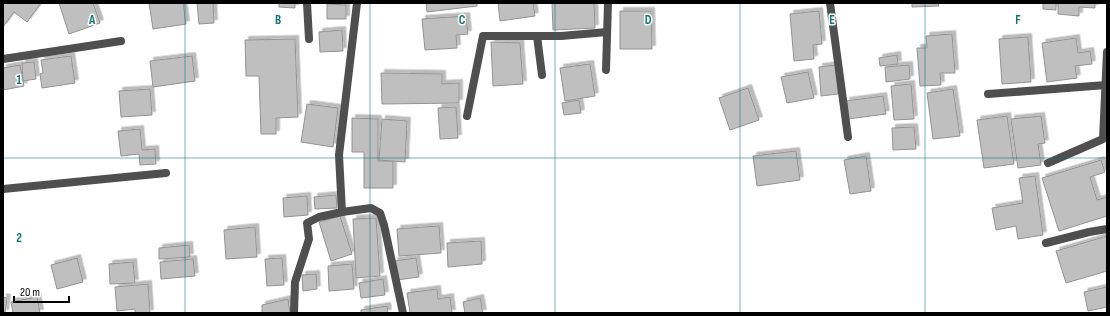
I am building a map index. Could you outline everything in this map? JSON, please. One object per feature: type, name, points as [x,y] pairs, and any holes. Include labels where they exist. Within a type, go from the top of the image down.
[{"type":"street","points":[[307,3],[309,39]]},
{"type":"street","points":[[342,212],[339,155],[358,3]]},
{"type":"street","points":[[606,70],[608,3]]},
{"type":"street","points":[[830,3],[848,137]]},
{"type":"street","points":[[467,116],[483,36],[561,36],[607,32]]},
{"type":"street","points":[[537,36],[542,75]]},
{"type":"street","points":[[3,59],[121,41]]},
{"type":"street","points":[[1048,163],[1103,139],[1107,52]]},
{"type":"street","points":[[988,94],[1106,85]]},
{"type":"street","points":[[3,188],[166,173]]},
{"type":"street","points":[[294,313],[295,282],[309,239],[307,224],[319,217],[370,208],[380,213],[384,225],[403,313]]},
{"type":"street","points":[[1046,243],[1107,229]]},
{"type":"building","points":[[3,3],[41,3],[27,22],[14,12],[3,27]]},
{"type":"building","points":[[59,3],[93,3],[100,23],[69,34]]},
{"type":"building","points":[[149,3],[183,3],[186,24],[153,29]]},
{"type":"building","points":[[197,3],[213,3],[214,23],[199,24]]},
{"type":"building","points":[[279,3],[295,3],[295,8],[279,7]]},
{"type":"building","points":[[426,3],[477,3],[477,6],[427,12]]},
{"type":"building","points":[[498,3],[533,3],[535,16],[500,21]]},
{"type":"building","points":[[552,3],[594,3],[595,28],[553,30]]},
{"type":"building","points":[[912,3],[938,3],[939,6],[912,7]]},
{"type":"building","points":[[1043,3],[1056,3],[1056,10],[1043,9]]},
{"type":"building","points":[[1058,3],[1095,3],[1095,8],[1079,7],[1079,16],[1058,14]]},
{"type":"building","points":[[327,4],[346,5],[346,19],[327,19]]},
{"type":"building","points":[[620,11],[651,11],[652,49],[620,49]]},
{"type":"building","points":[[819,11],[822,44],[813,45],[814,59],[794,61],[790,14]]},
{"type":"building","points":[[466,16],[468,34],[456,35],[457,48],[425,50],[422,19]]},
{"type":"building","points":[[342,30],[343,51],[320,52],[319,32]]},
{"type":"building","points":[[952,34],[955,73],[940,73],[941,85],[920,86],[917,48],[927,48],[926,36]]},
{"type":"building","points":[[1028,37],[1031,82],[1002,84],[999,39]]},
{"type":"building","points":[[1076,38],[1078,53],[1090,51],[1092,64],[1075,66],[1077,78],[1047,82],[1042,43]]},
{"type":"building","points":[[295,39],[298,117],[276,118],[276,134],[261,134],[259,76],[246,76],[245,40]]},
{"type":"building","points":[[491,42],[520,43],[523,84],[493,86]]},
{"type":"building","points":[[897,55],[898,64],[880,66],[879,58]]},
{"type":"building","points":[[71,56],[75,83],[42,88],[40,74],[43,73],[41,60]]},
{"type":"building","points":[[192,56],[195,81],[153,87],[150,61]]},
{"type":"building","points":[[34,62],[36,79],[23,81],[22,63]]},
{"type":"building","points":[[590,64],[595,96],[565,101],[560,68]]},
{"type":"building","points":[[20,65],[24,86],[3,90],[3,68]]},
{"type":"building","points":[[836,65],[838,94],[821,96],[819,67]]},
{"type":"building","points":[[909,65],[910,79],[886,82],[885,67]]},
{"type":"building","points":[[808,72],[814,98],[787,103],[781,77]]},
{"type":"building","points":[[381,73],[442,74],[442,84],[459,83],[459,103],[382,104]]},
{"type":"building","points":[[911,84],[914,119],[894,120],[891,86]]},
{"type":"building","points":[[748,88],[759,120],[730,130],[719,98]]},
{"type":"building","points":[[150,89],[152,115],[121,117],[119,91]]},
{"type":"building","points":[[953,89],[960,136],[933,139],[927,93]]},
{"type":"building","points":[[883,96],[886,114],[848,119],[846,101]]},
{"type":"building","points":[[579,100],[581,113],[564,115],[562,103]]},
{"type":"building","points":[[307,104],[338,108],[333,147],[301,142]]},
{"type":"building","points":[[456,107],[458,138],[440,139],[438,108]]},
{"type":"building","points":[[1007,116],[1014,164],[984,168],[977,120]]},
{"type":"building","points":[[1041,116],[1045,143],[1038,144],[1041,165],[1018,168],[1011,119]]},
{"type":"building","points":[[352,118],[378,119],[378,161],[393,161],[393,188],[364,188],[364,152],[352,152]]},
{"type":"building","points":[[382,119],[407,121],[405,162],[379,160]]},
{"type":"building","points":[[914,127],[916,149],[893,150],[892,128]]},
{"type":"building","points":[[140,129],[142,150],[155,149],[156,164],[140,165],[139,154],[121,156],[118,131]]},
{"type":"building","points":[[796,151],[800,180],[757,186],[753,156]]},
{"type":"building","points":[[866,156],[871,191],[850,194],[844,160]]},
{"type":"building","points":[[1101,160],[1105,172],[1090,177],[1097,200],[1107,197],[1107,216],[1059,231],[1042,178]]},
{"type":"building","points":[[1035,176],[1043,235],[1018,239],[1016,226],[996,230],[992,208],[1023,203],[1019,178]]},
{"type":"building","points":[[336,195],[337,208],[315,209],[314,197]]},
{"type":"building","points":[[307,196],[308,215],[284,217],[283,198]]},
{"type":"building","points":[[340,216],[352,254],[331,261],[319,222]]},
{"type":"building","points":[[376,218],[380,276],[356,278],[353,219]]},
{"type":"building","points":[[439,226],[441,253],[399,256],[397,229]]},
{"type":"building","points":[[255,227],[257,257],[226,259],[224,230]]},
{"type":"building","points":[[1107,236],[1107,271],[1066,283],[1056,251]]},
{"type":"building","points":[[481,241],[482,264],[448,267],[447,243]]},
{"type":"building","points":[[189,245],[190,257],[159,259],[159,248]]},
{"type":"building","points":[[77,258],[83,282],[57,289],[51,265]]},
{"type":"building","points":[[282,258],[284,285],[267,286],[265,259]]},
{"type":"building","points":[[416,258],[419,277],[397,280],[394,261]]},
{"type":"building","points":[[193,259],[195,276],[161,279],[160,262]]},
{"type":"building","points":[[133,262],[135,283],[110,284],[109,264]]},
{"type":"building","points":[[352,264],[354,289],[329,291],[328,266]]},
{"type":"building","points":[[316,274],[317,289],[303,291],[302,275]]},
{"type":"building","points":[[383,279],[385,295],[361,298],[359,283]]},
{"type":"building","points":[[148,284],[150,313],[135,313],[135,309],[117,311],[115,287]]},
{"type":"building","points":[[1107,287],[1107,307],[1088,311],[1084,292]]},
{"type":"building","points":[[437,289],[438,299],[450,297],[452,313],[410,313],[407,293]]},
{"type":"building","points":[[3,297],[7,298],[5,313],[3,313]]},
{"type":"building","points":[[37,297],[40,313],[13,313],[11,302]]},
{"type":"building","points":[[480,298],[483,313],[465,313],[463,302]]},
{"type":"building","points":[[288,299],[290,313],[262,313],[262,305]]},
{"type":"building","points":[[387,306],[388,313],[361,313],[361,310]]}]
